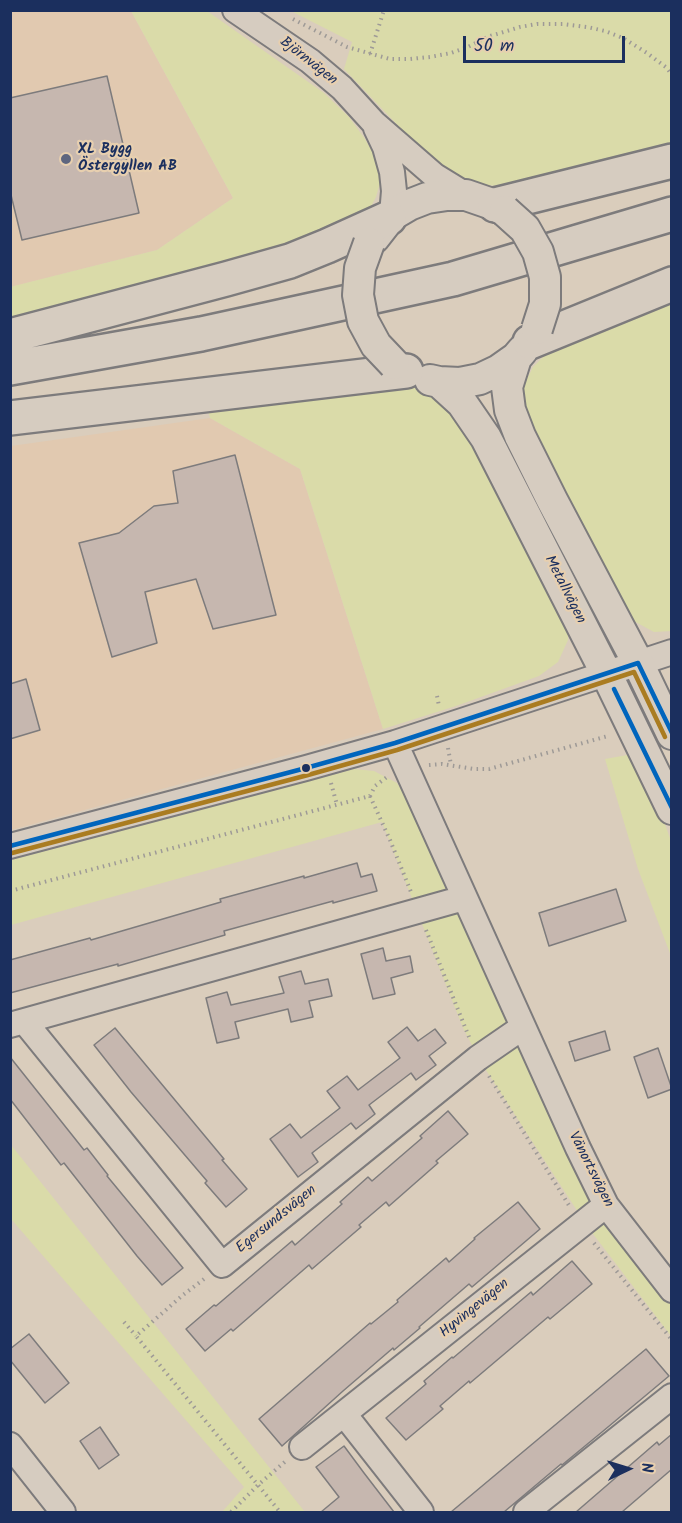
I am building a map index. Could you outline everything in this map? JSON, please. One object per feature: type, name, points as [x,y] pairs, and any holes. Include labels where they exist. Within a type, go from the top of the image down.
[{"type":"highway","points":[[489,204],[672,161]]},
{"type":"highway","points":[[10,368],[201,334],[453,279],[672,214]]},
{"type":"highway","points":[[10,336],[290,261],[391,217]]},
{"type":"highway","points":[[10,387],[457,294],[672,233]]},
{"type":"highway","points":[[527,343],[672,284]]},
{"type":"highway","points":[[10,418],[400,367]]},
{"type":"main road","points":[[447,195],[489,204],[525,229],[534,244],[545,278],[545,304],[527,343],[499,370],[480,379],[460,383],[422,378],[400,367],[376,345],[363,321],[358,286],[360,268],[369,243],[391,217],[409,205],[427,198],[447,195]]},
{"type":"main road","name":"Metallvägen","points":[[527,343],[507,387],[510,410],[520,436],[552,501],[638,663],[672,734]]},
{"type":"main road","name":"Metallvägen","points":[[439,382],[462,403],[486,438],[606,673],[672,809]]},
{"type":"street","name":"Björnvägen","points":[[235,10],[310,61],[342,88],[374,123],[435,176],[489,204]]},
{"type":"street","name":"Björnvägen","points":[[374,123],[385,147],[392,172],[394,191],[391,217]]},
{"type":"street","points":[[10,846],[394,743],[672,652]]},
{"type":"street","name":"Vänortsvägen","points":[[394,743],[606,1205],[672,1290]]},
{"type":"street","name":"Egersundsvägen","points":[[464,898],[17,1023],[222,1265],[478,1058],[523,1027]]},
{"type":"street","name":"Hyvingevägen","points":[[302,1447],[606,1205]]},
{"type":"street","points":[[526,1512],[672,1395]]},
{"type":"street","points":[[344,1414],[421,1512]]},
{"type":"street","points":[[10,1445],[63,1512]]},
{"type":"path","points":[[370,54],[384,10]]},
{"type":"path","points":[[286,16],[347,47],[390,59],[410,59],[451,53],[487,37],[537,24],[587,27],[623,38],[667,68],[672,75]]},
{"type":"path","points":[[10,891],[370,796],[375,786],[390,775],[422,765],[442,764],[489,769],[612,735]]},
{"type":"path","points":[[331,780],[337,805]]},
{"type":"path","points":[[370,796],[478,1058],[581,1225],[672,1340]]},
{"type":"path","points":[[136,1336],[222,1265]]},
{"type":"path","points":[[124,1322],[280,1512]]},
{"type":"path","points":[[231,1512],[302,1447]]},
{"type":"shaded area","points":[[11,11],[131,11],[233,198],[157,250],[11,287]]},
{"type":"shaded area","points":[[210,418],[300,469],[383,729],[11,830],[11,446]]},
{"type":"green space","points":[[131,11],[207,11],[324,93],[349,117],[377,160],[380,183],[376,197],[368,212],[327,235],[11,325],[10,287],[157,250],[233,198]]},
{"type":"green space","points":[[291,11],[671,11],[671,149],[524,186],[474,184],[451,176],[432,161],[344,69],[352,42]]},
{"type":"green space","points":[[671,296],[671,631],[654,632],[630,619],[588,551],[522,407],[523,387],[533,367],[549,351]]},
{"type":"green space","points":[[386,385],[413,387],[436,399],[455,415],[474,438],[568,623],[568,640],[558,662],[539,676],[383,729],[300,469],[210,418],[207,406]]},
{"type":"green space","points":[[633,754],[671,841],[671,956],[638,869],[605,759]]},
{"type":"green space","points":[[354,769],[374,771],[397,783],[468,902],[614,1203],[671,1277],[671,1336],[587,1226],[482,1064],[463,1028],[382,822],[11,925],[11,860]]},
{"type":"green space","points":[[10,1145],[305,1512],[222,1512],[244,1487],[11,1219]]},
{"type":"building","points":[[107,76],[139,213],[22,240],[10,191],[10,98]]},
{"type":"building","points":[[235,455],[276,615],[213,629],[196,579],[145,592],[157,643],[112,657],[79,543],[119,533],[154,506],[178,503],[173,471]]},
{"type":"building","points":[[26,679],[40,730],[10,739],[10,684]]},
{"type":"building","points":[[357,863],[361,877],[372,874],[377,891],[224,931],[225,935],[118,966],[118,964],[10,993],[10,960],[90,938],[91,940],[221,902],[220,899]]},
{"type":"building","points":[[616,889],[626,921],[549,946],[539,913]]},
{"type":"building","points":[[383,948],[386,961],[410,956],[413,972],[391,978],[395,994],[373,999],[361,954]]},
{"type":"building","points":[[301,971],[305,984],[328,979],[332,996],[309,1001],[313,1017],[291,1022],[288,1009],[235,1022],[239,1038],[217,1043],[206,998],[227,992],[231,1005],[284,993],[279,977]]},
{"type":"building","points":[[407,1027],[418,1041],[435,1029],[446,1043],[429,1056],[436,1065],[416,1080],[411,1073],[369,1105],[375,1114],[356,1129],[351,1123],[312,1153],[318,1162],[298,1177],[270,1139],[290,1124],[301,1138],[340,1108],[327,1091],[347,1076],[358,1090],[400,1058],[388,1042]]},
{"type":"building","points":[[115,1028],[247,1189],[226,1207],[94,1045]]},
{"type":"building","points":[[605,1031],[610,1050],[575,1061],[569,1042]]},
{"type":"building","points":[[658,1048],[672,1089],[648,1098],[634,1057]]},
{"type":"building","points":[[10,1057],[84,1150],[87,1148],[107,1176],[183,1268],[162,1285],[64,1163],[61,1165],[10,1099]]},
{"type":"building","points":[[448,1111],[468,1134],[389,1206],[386,1202],[312,1269],[309,1265],[233,1331],[231,1329],[205,1351],[186,1329],[292,1241],[295,1245],[342,1204],[340,1202],[368,1177],[372,1181],[422,1138],[420,1136]]},
{"type":"building","points":[[518,1202],[540,1229],[472,1287],[469,1284],[282,1446],[259,1419],[370,1323],[398,1302],[397,1300],[446,1258],[449,1262]]},
{"type":"building","points":[[572,1261],[592,1284],[550,1319],[548,1317],[470,1383],[469,1381],[440,1406],[443,1409],[406,1440],[386,1418],[426,1384],[424,1381],[452,1357],[531,1292],[533,1295]]},
{"type":"building","points":[[29,1334],[69,1383],[45,1403],[10,1360],[10,1349]]},
{"type":"building","points":[[646,1349],[669,1376],[504,1512],[451,1512]]},
{"type":"building","points":[[100,1427],[119,1455],[99,1469],[80,1441]]},
{"type":"building","points":[[672,1434],[672,1469],[622,1512],[576,1512],[657,1442],[659,1445]]},
{"type":"building","points":[[344,1446],[394,1512],[321,1512],[339,1497],[316,1467]]},
{"type":"transit line","points":[[10,846],[395,743],[638,663],[672,733]]},
{"type":"transit line","points":[[12,853],[397,750],[634,672],[665,737]]},
{"type":"transit line","points":[[614,689],[672,808]]},
{"type":"place","name":"XL Bygg Östergyllen AB","points":[[66,159]]}]
